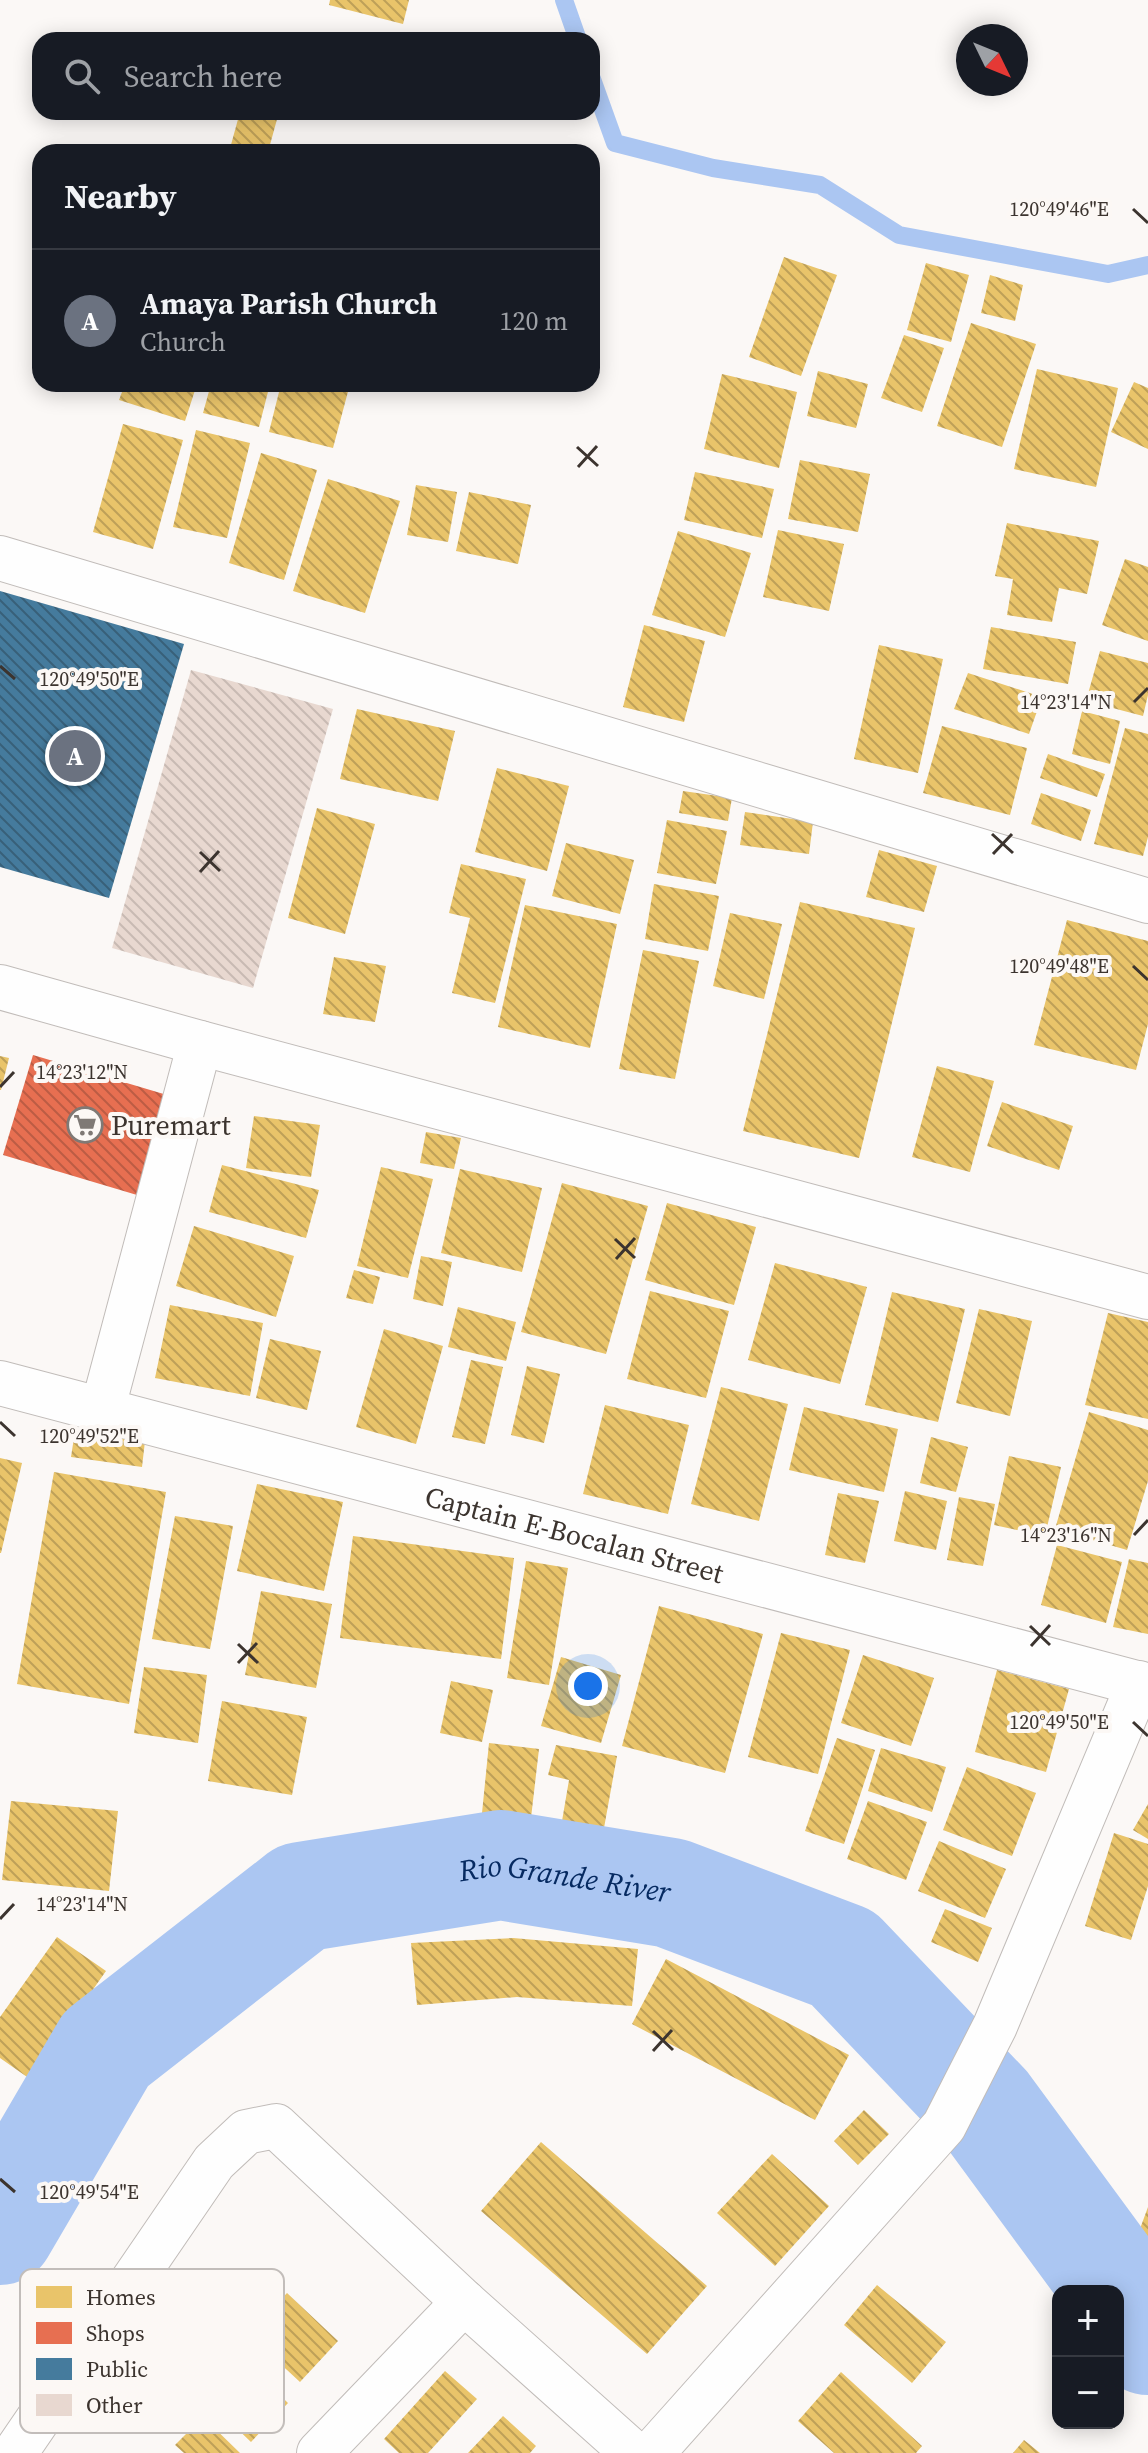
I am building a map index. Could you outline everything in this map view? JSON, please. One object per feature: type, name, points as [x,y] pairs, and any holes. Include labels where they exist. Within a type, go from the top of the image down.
[{"type":"street","points":[[0,558],[1148,901]]},
{"type":"street","points":[[0,987],[1148,1297]]},
{"type":"street","points":[[102,1411],[200,1043]]},
{"type":"street","name":"Captain E-Bocalan Street","points":[[0,1383],[1143,1684]]},
{"type":"street","points":[[652,2453],[944,2126],[995,2026],[1143,1684]]},
{"type":"street","points":[[141,2269],[214,2162],[246,2132],[276,2126],[464,2302],[633,2453]]},
{"type":"street","points":[[319,2453],[464,2302]]},
{"type":"street","points":[[15,2453],[29,2433]]},
{"type":"building: Homes","points":[[330,0],[409,0],[403,24],[329,5]]},
{"type":"building: Homes","points":[[238,120],[277,120],[270,144],[231,144]]},
{"type":"building: Homes","points":[[784,257],[837,275],[801,376],[749,357]]},
{"type":"building: Homes","points":[[926,263],[969,275],[951,342],[907,330]]},
{"type":"building: Homes","points":[[990,275],[1023,285],[1015,321],[981,313]]},
{"type":"building: Homes","points":[[971,323],[1036,344],[1002,447],[937,426]]},
{"type":"building: Homes","points":[[904,335],[944,348],[922,412],[881,398]]},
{"type":"building: Homes","points":[[1037,369],[1118,388],[1096,487],[1014,469]]},
{"type":"building: Homes","points":[[818,371],[868,384],[856,428],[807,416]]},
{"type":"building: Homes","points":[[722,374],[797,392],[779,468],[704,449]]},
{"type":"building: Homes","points":[[1134,382],[1148,388],[1148,449],[1111,432]]},
{"type":"building: Homes","points":[[122,392],[194,392],[185,421],[119,400]]},
{"type":"building: Homes","points":[[209,392],[268,392],[259,427],[203,413]]},
{"type":"building: Homes","points":[[279,392],[348,392],[333,448],[269,432]]},
{"type":"building: Homes","points":[[123,424],[183,440],[153,549],[93,532]]},
{"type":"building: Homes","points":[[196,430],[250,443],[227,538],[173,527]]},
{"type":"building: Homes","points":[[261,453],[317,470],[284,580],[229,563]]},
{"type":"building: Homes","points":[[800,460],[870,474],[858,532],[788,519]]},
{"type":"building: Homes","points":[[695,472],[774,489],[762,538],[684,520]]},
{"type":"building: Homes","points":[[328,479],[400,501],[365,613],[293,591]]},
{"type":"building: Homes","points":[[416,485],[457,492],[448,542],[407,535]]},
{"type":"building: Homes","points":[[469,492],[531,505],[518,564],[456,551]]},
{"type":"building: Homes","points":[[1007,523],[1099,541],[1087,594],[1059,588],[1052,622],[1007,615],[1013,579],[995,576]]},
{"type":"building: Homes","points":[[778,530],[844,544],[829,611],[763,597]]},
{"type":"building: Homes","points":[[678,531],[751,553],[725,637],[652,615]]},
{"type":"building: Homes","points":[[1125,559],[1148,567],[1148,641],[1102,625]]},
{"type":"building: Homes","points":[[644,625],[705,641],[684,722],[623,707]]},
{"type":"building: Homes","points":[[991,627],[1076,642],[1068,684],[983,669]]},
{"type":"building: Homes","points":[[879,645],[943,659],[918,773],[854,759]]},
{"type":"building: Homes","points":[[1100,651],[1148,663],[1148,695],[1143,716],[1086,701]]},
{"type":"building: Homes","points":[[968,673],[1042,697],[1029,734],[954,709]]},
{"type":"building: Homes","points":[[357,709],[455,731],[438,801],[340,779]]},
{"type":"building: Homes","points":[[1082,711],[1120,721],[1110,764],[1072,754]]},
{"type":"building: Homes","points":[[942,726],[1027,748],[1010,815],[923,793]]},
{"type":"building: Homes","points":[[1125,728],[1148,734],[1148,837],[1143,856],[1094,844]]},
{"type":"building: Homes","points":[[1048,754],[1105,774],[1097,797],[1040,778]]},
{"type":"building: Homes","points":[[497,768],[569,786],[547,871],[475,852]]},
{"type":"building: Homes","points":[[683,791],[732,798],[728,821],[679,813]]},
{"type":"building: Homes","points":[[1041,793],[1091,810],[1081,841],[1031,824]]},
{"type":"building: Homes","points":[[317,808],[375,824],[345,934],[288,918]]},
{"type":"building: Homes","points":[[745,812],[813,822],[809,854],[740,845]]},
{"type":"building: Homes","points":[[667,820],[727,831],[716,884],[657,873]]},
{"type":"building: Homes","points":[[566,843],[634,860],[620,914],[552,896]]},
{"type":"building: Homes","points":[[879,850],[937,866],[924,912],[866,897]]},
{"type":"building: Homes","points":[[461,864],[526,879],[495,1003],[452,993],[470,918],[449,913]]},
{"type":"building: Homes","points":[[654,884],[719,896],[708,951],[645,939]]},
{"type":"building: Homes","points":[[800,902],[915,928],[859,1158],[743,1131]]},
{"type":"building: Homes","points":[[525,905],[617,924],[590,1048],[498,1027]]},
{"type":"building: Homes","points":[[730,913],[782,924],[764,999],[713,986]]},
{"type":"building: Homes","points":[[1067,920],[1148,941],[1148,1024],[1136,1070],[1034,1045]]},
{"type":"building: Homes","points":[[643,950],[699,961],[675,1079],[619,1069]]},
{"type":"building: Homes","points":[[334,957],[386,966],[375,1022],[323,1014]]},
{"type":"building: Homes","points":[[0,1056],[9,1058],[1,1090],[0,1090]]},
{"type":"building: Homes","points":[[937,1066],[994,1081],[970,1172],[912,1157]]},
{"type":"building: Homes","points":[[1002,1102],[1073,1126],[1059,1170],[987,1146]]},
{"type":"building: Homes","points":[[254,1116],[320,1125],[311,1177],[246,1168]]},
{"type":"building: Homes","points":[[426,1132],[461,1138],[454,1169],[420,1163]]},
{"type":"building: Homes","points":[[222,1165],[319,1190],[306,1238],[209,1212]]},
{"type":"building: Homes","points":[[381,1167],[433,1179],[408,1278],[357,1266]]},
{"type":"building: Homes","points":[[460,1169],[542,1188],[522,1272],[441,1253]]},
{"type":"building: Homes","points":[[562,1183],[648,1206],[606,1354],[521,1332]]},
{"type":"building: Homes","points":[[667,1203],[756,1227],[734,1305],[645,1280]]},
{"type":"building: Homes","points":[[194,1226],[294,1256],[276,1317],[176,1286]]},
{"type":"building: Homes","points":[[421,1256],[452,1262],[443,1306],[413,1299]]},
{"type":"building: Homes","points":[[775,1263],[867,1287],[840,1384],[748,1360]]},
{"type":"building: Homes","points":[[354,1270],[380,1277],[373,1304],[346,1298]]},
{"type":"building: Homes","points":[[650,1291],[729,1311],[706,1398],[627,1379]]},
{"type":"building: Homes","points":[[892,1292],[965,1309],[938,1422],[865,1405]]},
{"type":"building: Homes","points":[[170,1305],[263,1323],[250,1396],[155,1378]]},
{"type":"building: Homes","points":[[458,1307],[516,1322],[506,1361],[448,1347]]},
{"type":"building: Homes","points":[[979,1309],[1032,1321],[1010,1416],[956,1403]]},
{"type":"building: Homes","points":[[1108,1313],[1148,1322],[1148,1419],[1085,1405]]},
{"type":"building: Homes","points":[[384,1329],[443,1346],[416,1444],[356,1427]]},
{"type":"building: Homes","points":[[270,1339],[321,1351],[307,1410],[256,1398]]},
{"type":"building: Homes","points":[[471,1360],[503,1367],[485,1444],[452,1437]]},
{"type":"building: Homes","points":[[527,1366],[560,1374],[544,1443],[511,1435]]},
{"type":"building: Homes","points":[[721,1387],[788,1404],[759,1521],[691,1504]]},
{"type":"building: Homes","points":[[605,1405],[689,1425],[668,1514],[583,1494]]},
{"type":"building: Homes","points":[[804,1407],[898,1429],[884,1492],[789,1470]]},
{"type":"building: Homes","points":[[1089,1412],[1148,1430],[1148,1481],[1127,1550],[1055,1529]]},
{"type":"building: Homes","points":[[75,1431],[145,1441],[142,1467],[71,1457]]},
{"type":"building: Homes","points":[[931,1437],[968,1447],[956,1492],[920,1483]]},
{"type":"building: Homes","points":[[1009,1456],[1061,1467],[1045,1536],[994,1525]]},
{"type":"building: Homes","points":[[0,1458],[22,1463],[1,1553],[0,1553]]},
{"type":"building: Homes","points":[[54,1472],[166,1492],[129,1704],[17,1684]]},
{"type":"building: Homes","points":[[257,1484],[343,1502],[324,1591],[237,1571]]},
{"type":"building: Homes","points":[[905,1491],[947,1501],[936,1550],[894,1541]]},
{"type":"building: Homes","points":[[838,1493],[879,1501],[865,1563],[825,1555]]},
{"type":"building: Homes","points":[[959,1497],[995,1504],[983,1566],[947,1560]]},
{"type":"building: Homes","points":[[175,1516],[233,1526],[210,1649],[152,1639]]},
{"type":"building: Homes","points":[[353,1536],[514,1558],[501,1659],[340,1638]]},
{"type":"building: Homes","points":[[1057,1545],[1122,1562],[1106,1623],[1041,1605]]},
{"type":"building: Homes","points":[[1129,1559],[1148,1563],[1148,1634],[1113,1627]]},
{"type":"building: Homes","points":[[526,1561],[568,1568],[549,1685],[507,1678]]},
{"type":"building: Homes","points":[[261,1591],[332,1604],[316,1688],[245,1675]]},
{"type":"building: Homes","points":[[659,1606],[763,1634],[725,1773],[622,1746]]},
{"type":"building: Homes","points":[[781,1633],[850,1650],[818,1774],[748,1757]]},
{"type":"building: Homes","points":[[863,1655],[934,1678],[911,1746],[841,1723]]},
{"type":"building: Homes","points":[[561,1657],[621,1675],[601,1743],[541,1726]]},
{"type":"building: Homes","points":[[144,1667],[207,1675],[198,1743],[134,1733]]},
{"type":"building: Homes","points":[[997,1670],[1069,1689],[1046,1772],[975,1752]]},
{"type":"building: Homes","points":[[451,1681],[493,1690],[482,1742],[440,1733]]},
{"type":"building: Homes","points":[[222,1701],[307,1717],[292,1795],[208,1781]]},
{"type":"building: Homes","points":[[837,1738],[875,1750],[844,1844],[805,1831]]},
{"type":"building: Homes","points":[[489,1743],[539,1749],[531,1818],[482,1813]]},
{"type":"building: Homes","points":[[556,1745],[617,1756],[604,1828],[562,1821],[569,1780],[548,1775]]},
{"type":"building: Homes","points":[[881,1748],[946,1767],[932,1812],[868,1791]]},
{"type":"building: Homes","points":[[967,1767],[1036,1793],[1012,1856],[943,1830]]},
{"type":"building: Homes","points":[[11,1801],[118,1811],[109,1891],[2,1880]]},
{"type":"building: Homes","points":[[868,1801],[927,1822],[906,1880],[847,1859]]},
{"type":"building: Homes","points":[[1148,1804],[1148,1839],[1133,1830]]},
{"type":"building: Homes","points":[[1114,1833],[1148,1844],[1148,1886],[1131,1940],[1085,1926]]},
{"type":"building: Homes","points":[[939,1841],[1006,1869],[985,1918],[918,1891]]},
{"type":"building: Homes","points":[[945,1909],[992,1928],[978,1962],[931,1942]]},
{"type":"building: Homes","points":[[57,1937],[106,1971],[30,2079],[0,2058],[0,2017]]},
{"type":"building: Homes","points":[[513,1938],[638,1949],[632,2006],[517,1997],[417,2005],[411,1943]]},
{"type":"building: Homes","points":[[666,1959],[849,2055],[815,2120],[632,2024]]},
{"type":"building: Homes","points":[[864,2110],[889,2134],[858,2165],[834,2141]]},
{"type":"building: Homes","points":[[541,2142],[707,2286],[647,2354],[481,2211]]},
{"type":"building: Homes","points":[[772,2154],[829,2206],[775,2266],[717,2213]]},
{"type":"building: Homes","points":[[1148,2207],[1148,2283],[1123,2275]]},
{"type":"building: Homes","points":[[877,2285],[946,2342],[912,2383],[844,2325]]},
{"type":"building: Homes","points":[[287,2293],[338,2341],[300,2382],[284,2367],[284,2296]]},
{"type":"building: Homes","points":[[445,2371],[477,2399],[428,2453],[399,2453],[384,2439]]},
{"type":"building: Homes","points":[[841,2372],[922,2446],[916,2453],[834,2453],[798,2421]]},
{"type":"building: Homes","points":[[503,2416],[536,2446],[530,2453],[468,2453]]},
{"type":"building: Homes","points":[[187,2433],[219,2433],[240,2453],[184,2453],[175,2445]]},
{"type":"building: Homes","points":[[242,2433],[260,2433],[251,2442]]},
{"type":"building: Homes","points":[[1024,2440],[1040,2453],[1013,2453]]},
{"type":"building: Shops","name":"Puremart","points":[[33,1055],[167,1095],[137,1195],[3,1155]]},
{"type":"building: Public","points":[[0,591],[184,644],[109,898],[0,867]]},
{"type":"building: Other","points":[[191,670],[333,709],[253,988],[112,948]]},
{"type":"waterway","points":[[564,0],[575,32]]},
{"type":"waterway","points":[[600,101],[615,143],[713,168],[820,185],[899,235],[1108,274],[1148,265]]},
{"type":"waterway","name":"Rio Grande River","points":[[0,2230],[106,2049],[301,1897],[501,1865],[671,1893],[843,1958],[985,2107],[1107,2273],[1148,2340]]},
{"type":"place","name":"Amaya Parish Church","points":[[75,756]]},
{"type":"place","name":"Puremart","points":[[85,1125]]}]
